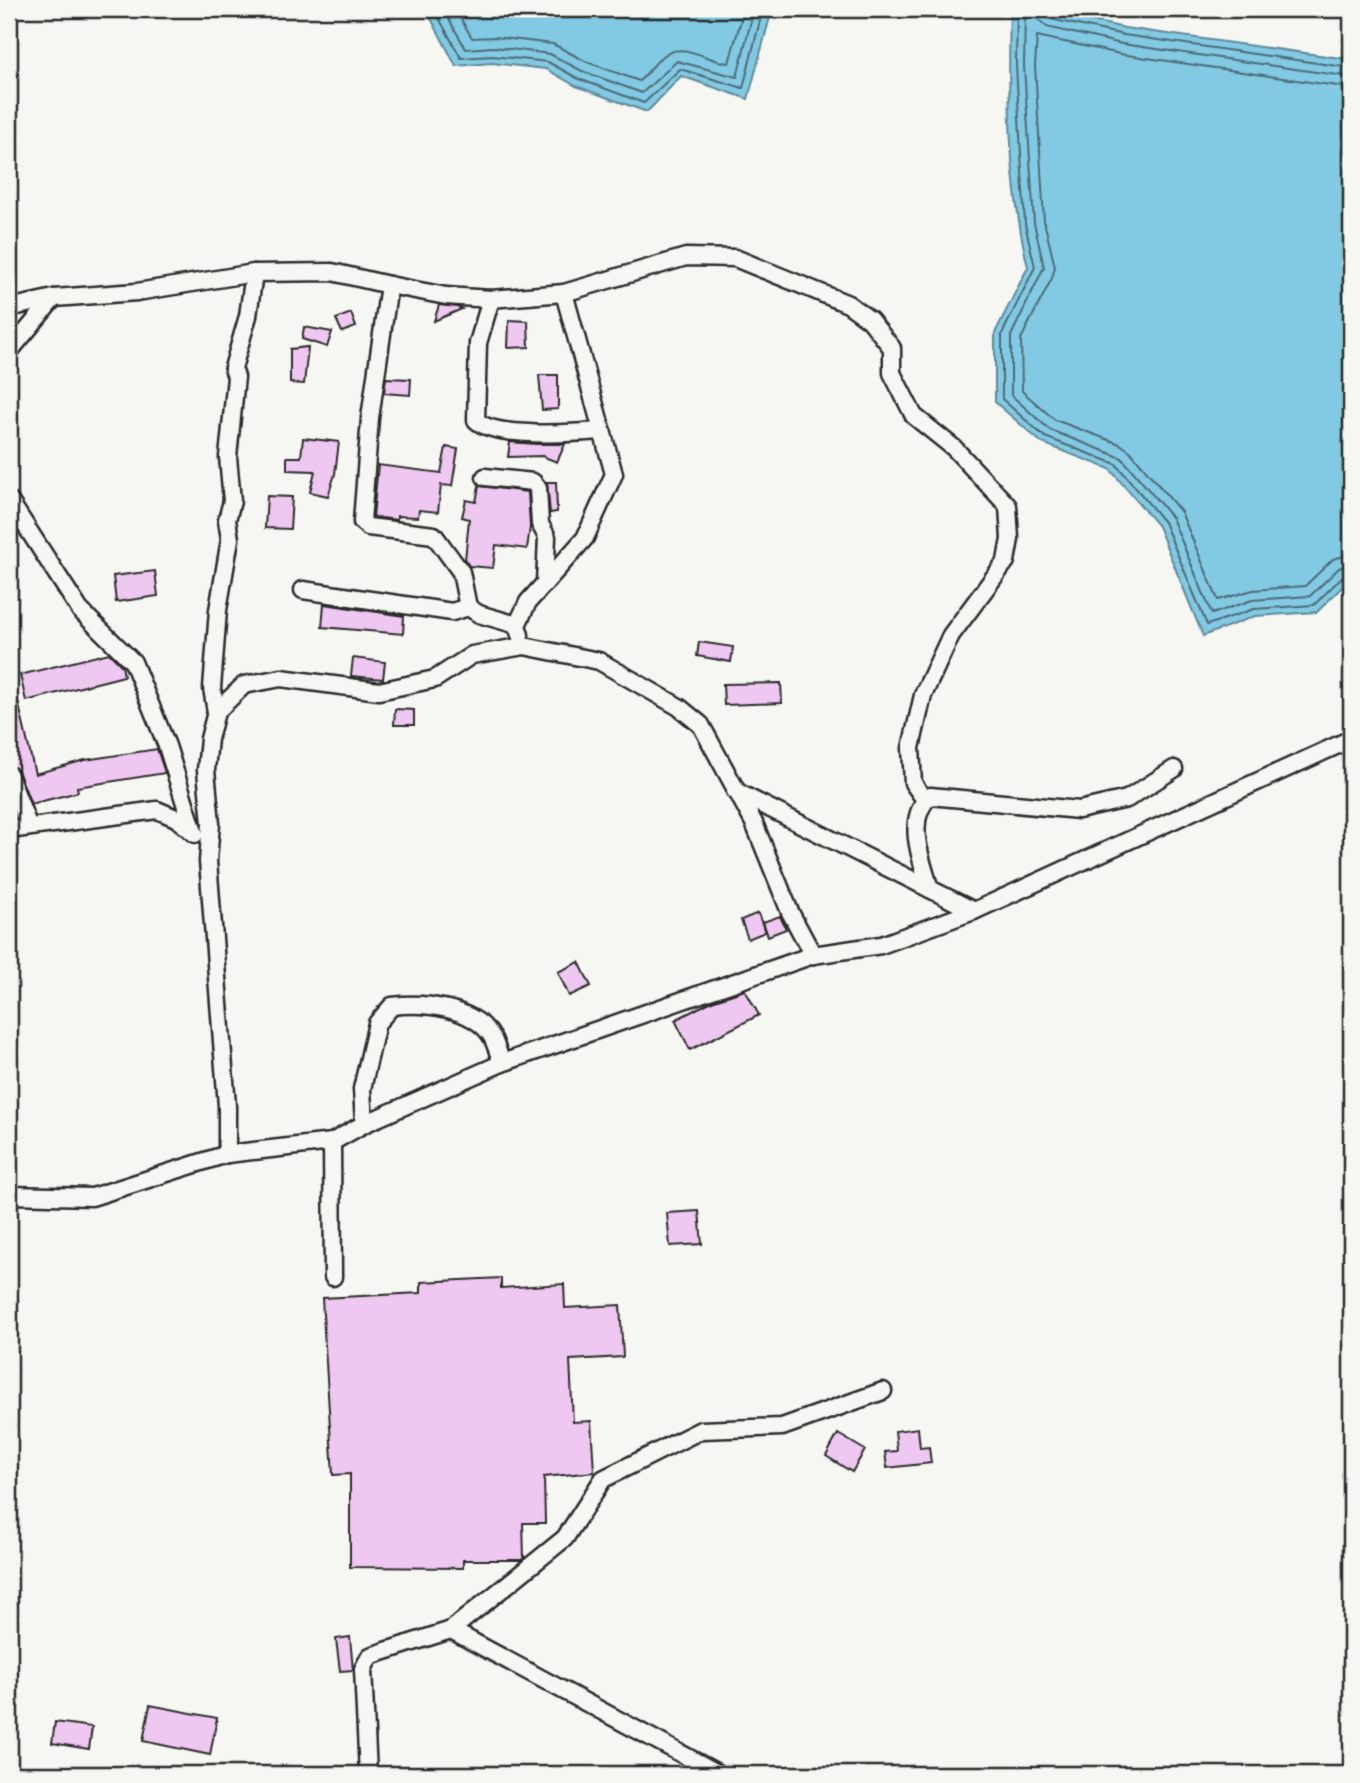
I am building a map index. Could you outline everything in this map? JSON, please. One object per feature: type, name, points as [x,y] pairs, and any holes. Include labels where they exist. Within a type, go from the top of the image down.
[{"type":"street","points":[[9,308],[54,298],[136,292],[254,273],[332,272],[446,296],[491,299],[564,293],[686,257],[735,258],[848,304],[870,320],[892,348],[892,373],[915,416],[954,448],[1008,506],[1010,540],[1006,561],[951,635],[923,695],[911,748],[913,783],[925,800]]},
{"type":"street","points":[[228,1154],[227,1106],[208,861],[211,824],[206,770],[209,739],[216,712],[212,688],[218,610],[230,538],[227,520],[232,501],[228,457],[236,377],[233,368],[248,316],[254,273]]},
{"type":"street","points":[[389,285],[370,418],[362,522],[368,527],[434,536],[461,572],[468,607],[478,614],[517,625]]},
{"type":"street","points":[[524,646],[517,625],[528,602],[585,538],[614,474],[564,293]]},
{"type":"street","points":[[9,352],[54,298]]},
{"type":"street","points":[[491,299],[478,344],[476,420],[482,426],[528,433],[602,432]]},
{"type":"street","points":[[485,477],[533,482],[538,488],[540,524],[547,537],[545,583]]},
{"type":"street","points":[[9,500],[80,610],[132,662],[167,746],[194,832],[208,861]]},
{"type":"street","points":[[303,590],[452,612],[468,607]]},
{"type":"street","points":[[216,712],[244,685],[281,678],[379,691],[435,679],[472,655],[524,646],[599,661],[679,707],[701,725],[754,823],[790,912],[813,955]]},
{"type":"street","points":[[9,1195],[92,1197],[228,1154],[332,1142],[364,1124],[502,1063],[813,955],[881,944],[974,911],[1351,739]]},
{"type":"street","points":[[930,889],[917,843],[918,818],[925,800],[930,796],[1079,810],[1127,799],[1174,769]]},
{"type":"street","points":[[9,775],[29,827]]},
{"type":"street","points":[[734,790],[974,911]]},
{"type":"street","points":[[9,830],[157,810],[176,818],[194,832]]},
{"type":"street","points":[[364,1124],[362,1089],[377,1023],[392,1006],[418,1002],[459,1011],[490,1035],[502,1063]]},
{"type":"street","points":[[332,1142],[333,1277]]},
{"type":"street","points":[[368,1774],[363,1669],[370,1656],[451,1630],[565,1538],[603,1479],[701,1430],[782,1427],[883,1391]]},
{"type":"street","points":[[451,1630],[719,1774]]},
{"type":"water","points":[[426,9],[770,9],[770,17],[748,99],[681,76],[647,112],[576,86],[546,69],[492,63],[456,66]]},
{"type":"water","points":[[1010,9],[1037,9],[1125,28],[1347,59],[1351,69],[1351,578],[1317,612],[1255,616],[1203,636],[1158,526],[1110,469],[1042,443],[995,402],[995,333],[1028,267],[1016,204],[1013,171],[1009,73]]},
{"type":"building","points":[[439,305],[457,307],[462,309],[434,321]]},
{"type":"building","points":[[351,313],[356,327],[342,332],[336,319]]},
{"type":"building","points":[[509,320],[528,321],[529,347],[508,348]]},
{"type":"building","points":[[304,327],[332,332],[327,347],[302,339]]},
{"type":"building","points":[[308,347],[304,384],[290,383],[290,349]]},
{"type":"building","points":[[539,375],[558,375],[558,409],[542,410]]},
{"type":"building","points":[[386,378],[411,379],[410,395],[384,393]]},
{"type":"building","points":[[303,438],[339,442],[335,474],[328,496],[310,492],[315,471],[287,470],[287,457],[301,457]]},
{"type":"building","points":[[510,442],[565,444],[557,462],[542,456],[508,457]]},
{"type":"building","points":[[446,447],[458,449],[452,486],[441,485],[438,512],[419,510],[418,517],[397,516],[397,520],[373,517],[378,465],[441,473]]},
{"type":"building","points":[[547,482],[556,482],[557,512],[550,513]]},
{"type":"building","points":[[479,486],[528,492],[530,527],[527,549],[496,545],[493,568],[469,566],[465,560],[469,519],[462,517],[466,500],[476,502]]},
{"type":"building","points":[[267,496],[292,497],[290,529],[265,528]]},
{"type":"building","points":[[155,571],[158,596],[116,602],[113,576]]},
{"type":"building","points":[[324,604],[404,616],[403,634],[322,627]]},
{"type":"building","points":[[699,642],[733,647],[731,662],[697,656]]},
{"type":"building","points":[[109,653],[122,666],[124,676],[26,701],[20,675]]},
{"type":"building","points":[[353,658],[385,662],[383,679],[351,676]]},
{"type":"building","points":[[781,683],[782,703],[724,705],[723,684]]},
{"type":"building","points":[[14,684],[35,774],[85,760],[157,749],[165,773],[77,787],[78,792],[31,804],[18,771],[9,765],[9,685]]},
{"type":"building","points":[[395,709],[414,710],[414,725],[394,725]]},
{"type":"building","points":[[758,913],[765,932],[748,939],[741,920]]},
{"type":"building","points":[[780,916],[786,929],[768,936],[763,922]]},
{"type":"building","points":[[579,962],[591,986],[569,996],[558,972]]},
{"type":"building","points":[[745,990],[759,1015],[690,1050],[675,1020],[712,1001]]},
{"type":"building","points":[[699,1211],[702,1244],[670,1246],[667,1213]]},
{"type":"building","points":[[501,1278],[501,1288],[564,1284],[565,1308],[620,1305],[623,1357],[570,1360],[573,1422],[591,1421],[594,1472],[544,1477],[545,1523],[523,1523],[524,1558],[521,1560],[463,1560],[463,1568],[350,1567],[350,1474],[333,1475],[322,1298],[421,1293],[421,1282]]},
{"type":"building","points":[[918,1428],[920,1448],[929,1447],[931,1463],[887,1468],[885,1452],[897,1451],[895,1431]]},
{"type":"building","points":[[838,1434],[865,1450],[852,1472],[826,1456]]},
{"type":"building","points":[[350,1637],[353,1670],[340,1671],[336,1639]]},
{"type":"building","points":[[150,1705],[217,1718],[210,1755],[143,1741]]},
{"type":"building","points":[[55,1722],[92,1727],[89,1749],[52,1743]]}]
